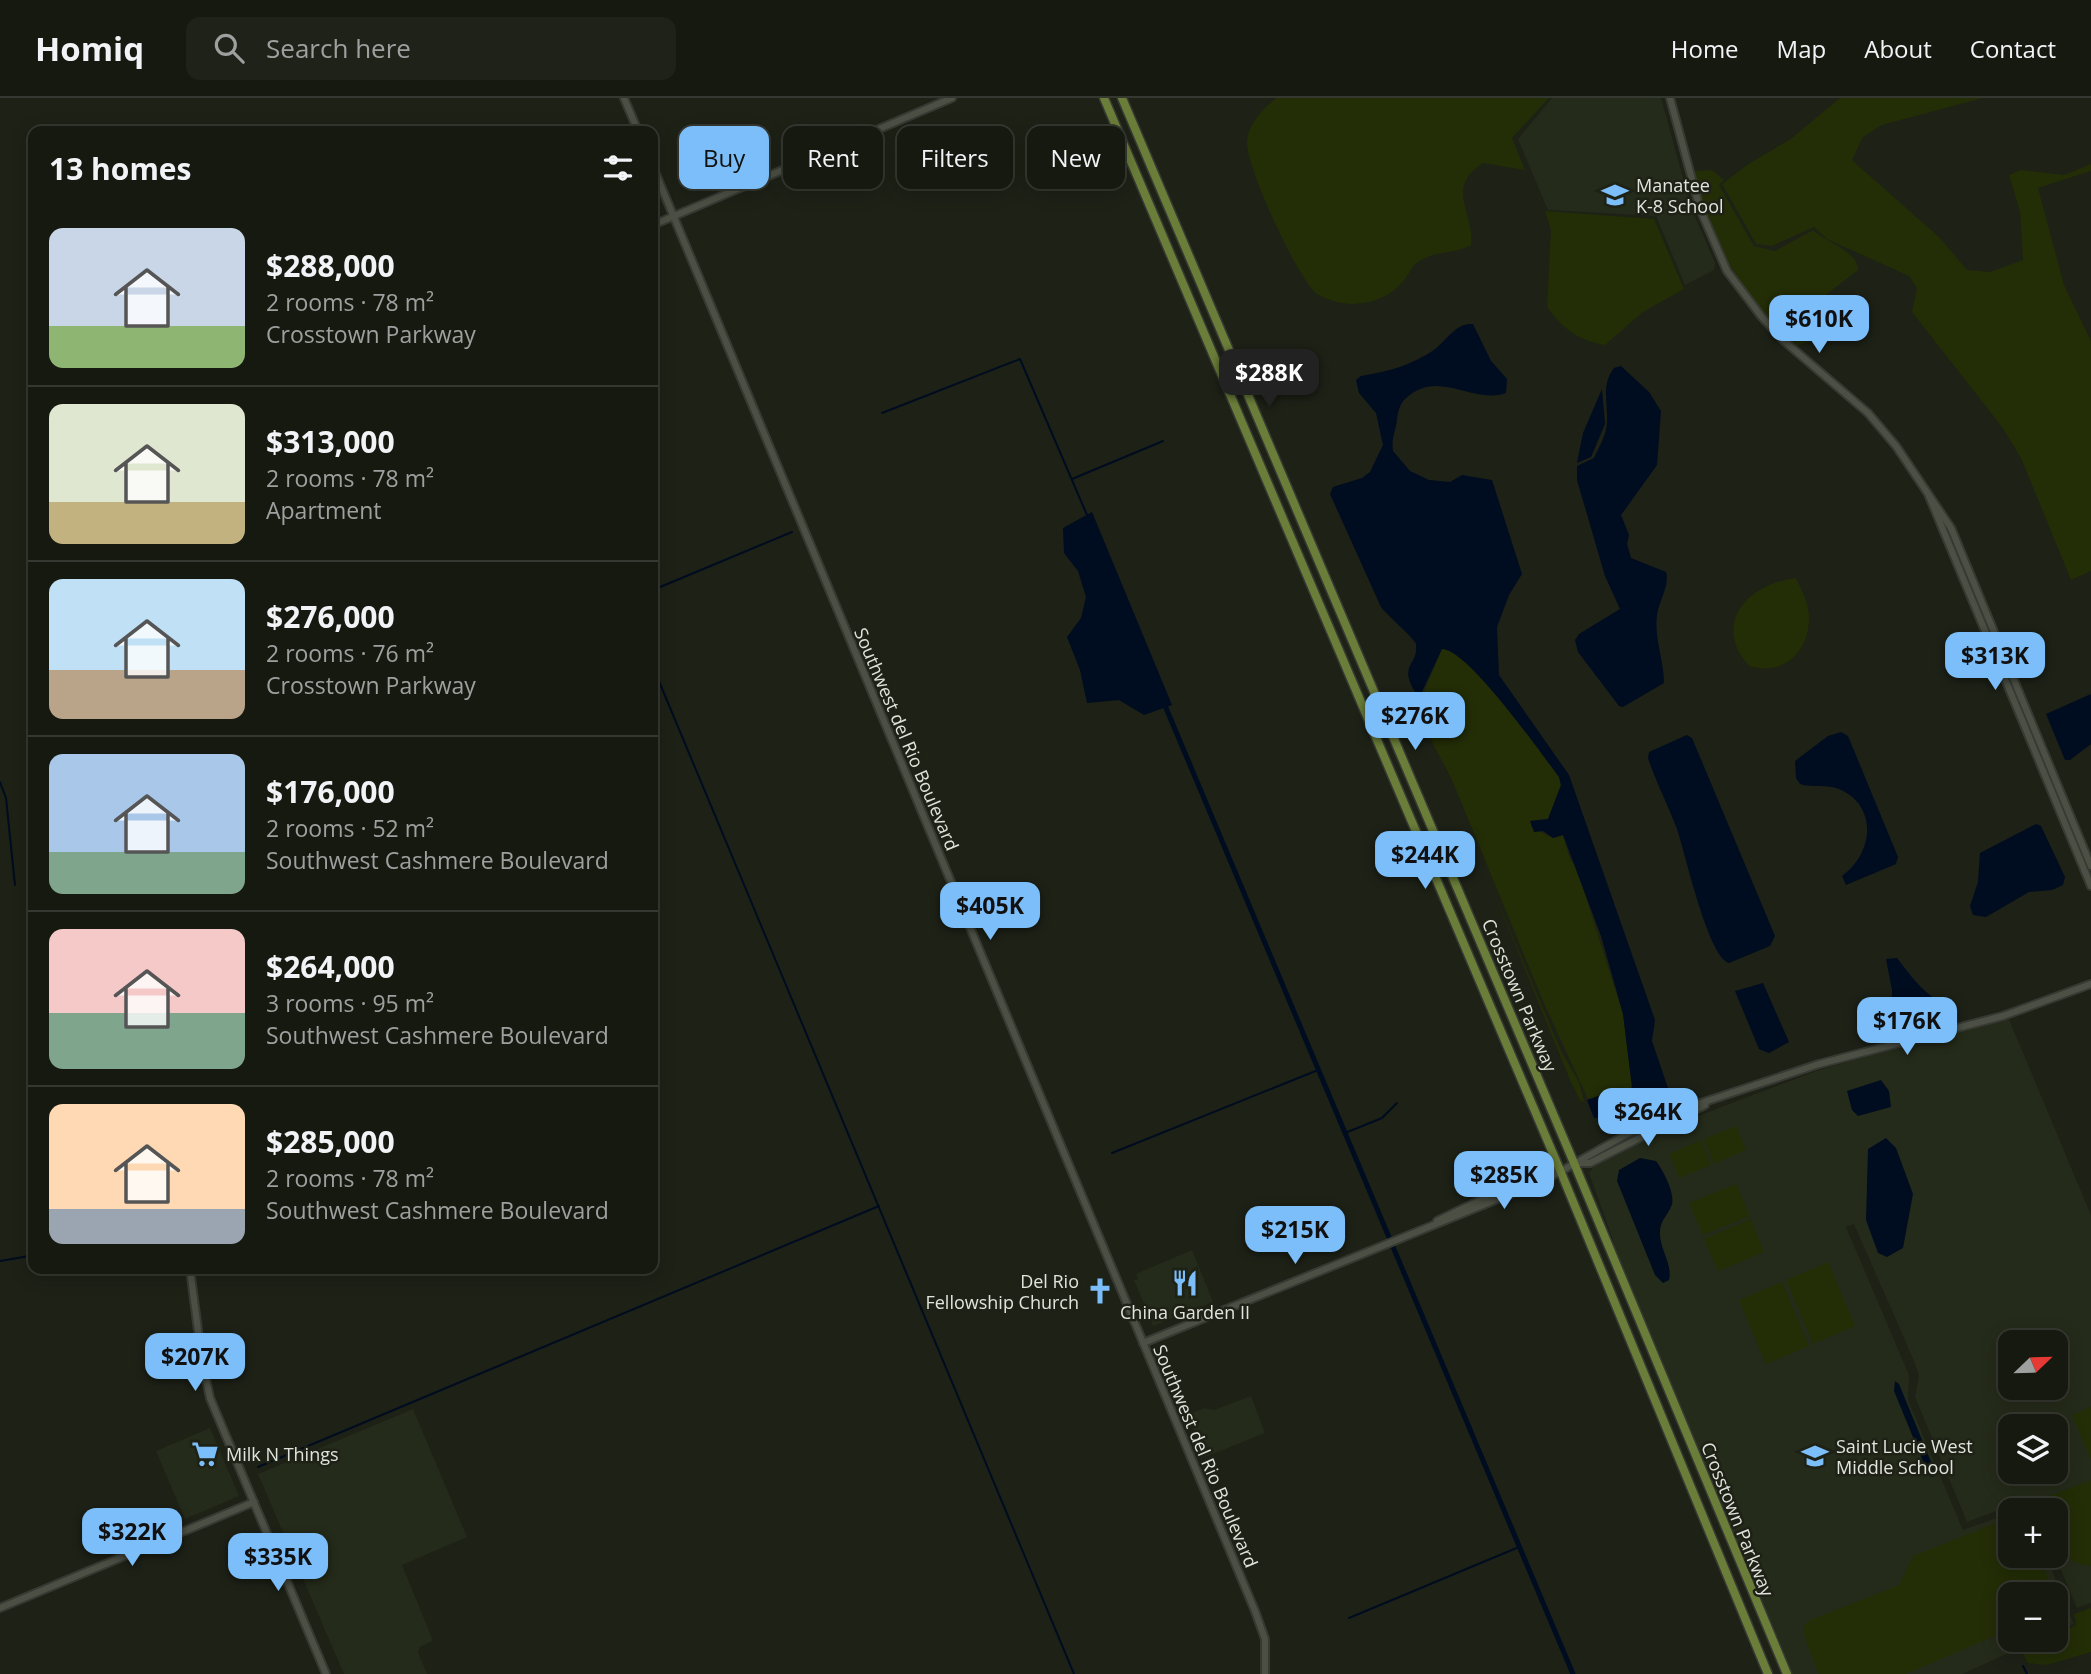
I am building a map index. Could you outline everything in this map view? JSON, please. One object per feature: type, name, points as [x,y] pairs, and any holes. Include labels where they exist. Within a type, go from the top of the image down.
[{"type":"main road","name":"Crosstown Parkway","points":[[1104,98],[1560,1170],[1768,1674]]},
{"type":"main road","name":"Crosstown Parkway","points":[[1122,98],[1574,1163],[1787,1674]]},
{"type":"street","points":[[624,98],[636,126]]},
{"type":"street","points":[[658,223],[952,98]]},
{"type":"street","points":[[1670,98],[1700,209],[1727,271],[1784,341],[1868,414],[1925,488],[1951,528],[2091,866]]},
{"type":"street","name":"Southwest del Rio Boulevard","points":[[658,179],[1262,1628],[1266,1652],[1265,1674]]},
{"type":"street","points":[[1925,488],[2091,886]]},
{"type":"street","points":[[1143,1343],[1385,1242],[1481,1207],[1574,1163],[1590,1163],[1713,1101],[1819,1064],[2003,1016],[2091,984]]},
{"type":"street","points":[[191,1274],[202,1361],[210,1398],[326,1674]]},
{"type":"street","points":[[0,1608],[254,1502]]},
{"type":"shaded area","name":"Manatee K-8 School","points":[[1552,98],[1661,98],[1691,207],[1715,263],[1714,270],[1685,285],[1656,216],[1548,210],[1518,139]]},
{"type":"shaded area","points":[[2008,1017],[2091,1215],[2091,1603],[2077,1608],[2060,1568],[2068,1568],[2068,1498],[1998,1498],[1998,1510],[1967,1522],[1915,1397],[1919,1376],[1914,1361],[1854,1224],[1846,1227],[1909,1375],[1908,1400],[1963,1530],[1998,1518],[1998,1568],[2051,1568],[2057,1582],[1998,1582],[1998,1652],[2011,1652],[1962,1674],[1792,1674],[1614,1251],[1613,1240],[1589,1173],[1594,1166],[1664,1129],[1819,1070]]},
{"type":"shaded area","points":[[1192,1250],[1213,1302],[1153,1326],[1134,1280],[1138,1279],[1136,1274]]},
{"type":"shaded area","points":[[1251,1396],[1265,1433],[1205,1457],[1187,1415],[1204,1408],[1214,1410]]},
{"type":"shaded area","points":[[413,1409],[467,1537],[402,1565],[433,1641],[420,1647],[418,1653],[427,1674],[344,1674],[258,1474]]},
{"type":"shaded area","points":[[210,1428],[239,1496],[185,1519],[156,1451]]},
{"type":"shaded area","points":[[2068,1609],[2074,1624],[2068,1627]]},
{"type":"green space","points":[[1277,98],[1549,98],[1512,138],[1525,170],[1483,163],[1471,172],[1465,182],[1463,191],[1471,245],[1421,260],[1390,293],[1377,300],[1353,304],[1325,298],[1308,284],[1286,245],[1254,172],[1248,153],[1248,134],[1257,116]]},
{"type":"green space","points":[[1840,98],[1983,98],[1882,125],[1863,137],[1852,160],[1940,238],[1967,270],[1990,272],[2023,260],[2020,212],[2009,175],[2021,170],[2064,175],[2091,164],[2091,171],[2038,188],[2064,285],[2091,341],[2091,571],[2071,580],[2021,458],[2002,427],[1912,312],[1917,288],[1909,276],[1827,239],[1814,227],[1772,246],[1756,244],[1722,184],[1747,165],[1792,138]]},
{"type":"green space","points":[[1712,170],[1724,180],[1719,185],[1754,246],[1775,251],[1813,230],[1848,253],[1857,264],[1858,270],[1827,294],[1824,313],[1827,325],[1816,338],[1795,347],[1759,309],[1744,288],[1719,244],[1693,171]]},
{"type":"green space","points":[[1545,211],[1654,219],[1684,289],[1643,312],[1605,345],[1579,337],[1565,327],[1547,307],[1551,230]]},
{"type":"green space","points":[[1796,578],[1809,614],[1804,643],[1791,660],[1782,665],[1772,668],[1749,666],[1738,650],[1734,635],[1740,608],[1763,588]]},
{"type":"green space","points":[[1442,649],[1454,654],[1486,683],[1559,777],[1561,785],[1548,819],[1531,821],[1531,827],[1553,838],[1563,835],[1570,859],[1576,866],[1623,1014],[1632,1087],[1630,1090],[1588,1099],[1545,1006],[1452,780],[1410,700],[1416,692],[1419,697],[1423,694]]},
{"type":"green space","points":[[1485,871],[1561,1051],[1579,1082],[1584,1101],[1581,1102],[1570,1080]]},
{"type":"green space","points":[[1736,1126],[1746,1150],[1714,1164],[1704,1139]]},
{"type":"green space","points":[[1701,1140],[1711,1165],[1679,1178],[1669,1154]]},
{"type":"green space","points":[[1736,1184],[1750,1216],[1703,1235],[1689,1203]]},
{"type":"green space","points":[[1751,1219],[1764,1252],[1718,1271],[1704,1239]]},
{"type":"green space","points":[[1828,1262],[1855,1326],[1813,1344],[1786,1280]]},
{"type":"green space","points":[[1782,1282],[1809,1346],[1766,1364],[1739,1300]]},
{"type":"green space","points":[[2091,1407],[2091,1460],[2072,1415]]},
{"type":"green space","points":[[2091,1480],[2091,1566],[2068,1557],[2068,1498],[2044,1498]]},
{"type":"green space","points":[[1998,1522],[1998,1568],[2044,1568],[2049,1582],[1998,1582],[1998,1635],[1906,1674],[1819,1674],[1803,1626],[1810,1620],[1899,1585],[1913,1556]]},
{"type":"green space","points":[[2091,1608],[2091,1652],[2047,1665],[2028,1663],[2022,1652],[2068,1652],[2068,1629],[2076,1625],[2074,1614]]},
{"type":"water","points":[[1473,324],[1491,361],[1507,379],[1506,393],[1483,395],[1437,386],[1414,392],[1404,400],[1399,410],[1393,451],[1410,471],[1429,480],[1450,482],[1462,475],[1492,480],[1522,574],[1509,595],[1497,627],[1499,675],[1569,775],[1655,1020],[1652,1041],[1671,1097],[1619,1120],[1612,1116],[1594,1118],[1587,1100],[1632,1087],[1623,1014],[1601,936],[1563,835],[1553,838],[1543,831],[1534,832],[1530,821],[1548,819],[1561,785],[1559,777],[1503,704],[1468,665],[1453,653],[1442,649],[1419,698],[1412,687],[1408,672],[1416,644],[1381,607],[1330,494],[1333,487],[1362,478],[1370,472],[1383,445],[1376,413],[1359,393],[1356,380],[1361,376],[1390,370],[1417,360],[1434,350],[1458,328]]},
{"type":"water","points":[[1621,366],[1649,392],[1661,411],[1657,465],[1621,515],[1629,535],[1627,544],[1631,558],[1666,572],[1667,577],[1656,624],[1664,683],[1623,707],[1619,706],[1578,652],[1575,640],[1579,634],[1620,609],[1605,576],[1577,480],[1577,466],[1594,458],[1602,440],[1607,427],[1608,381],[1614,368]]},
{"type":"water","points":[[1602,389],[1605,424],[1591,457],[1577,463],[1583,433]]},
{"type":"water","points":[[1092,512],[1172,705],[1144,715],[1119,700],[1087,703],[1080,670],[1067,637],[1081,618],[1086,597],[1078,571],[1064,553],[1063,528]]},
{"type":"water","points":[[2091,694],[2091,744],[2070,760],[2065,760],[2046,714]]},
{"type":"water","points":[[1841,732],[1848,736],[1898,857],[1896,864],[1846,885],[1842,876],[1860,856],[1867,831],[1866,818],[1852,797],[1839,789],[1800,784],[1796,778],[1795,761],[1828,736]]},
{"type":"water","points":[[1687,735],[1692,738],[1775,936],[1770,946],[1729,963],[1713,943],[1705,924],[1677,829],[1648,758],[1649,752]]},
{"type":"water","points":[[2036,824],[2041,826],[2065,877],[2063,885],[2052,890],[2029,892],[1986,917],[1973,915],[1970,906],[1978,882],[1980,853]]},
{"type":"water","points":[[1897,958],[1917,983],[1942,1003],[1946,1010],[1909,1021],[1892,1017],[1892,990],[1886,959]]},
{"type":"water","points":[[1763,983],[1789,1042],[1769,1053],[1759,1049],[1735,991]]},
{"type":"water","points":[[1881,1080],[1889,1091],[1891,1107],[1858,1116],[1852,1110],[1847,1091]]},
{"type":"water","points":[[1886,1138],[1896,1148],[1913,1194],[1903,1248],[1887,1257],[1878,1253],[1866,1220],[1868,1149]]},
{"type":"water","points":[[1640,1158],[1656,1161],[1671,1190],[1671,1207],[1660,1228],[1660,1238],[1670,1274],[1669,1280],[1663,1283],[1655,1275],[1617,1181],[1619,1170]]},
{"type":"water","points":[[1895,1381],[1899,1384],[1936,1474],[1933,1477],[1929,1476],[1894,1391]]},
{"type":"waterway","points":[[882,413],[1020,359],[1087,515]]},
{"type":"waterway","points":[[1072,479],[1163,441]]},
{"type":"waterway","points":[[658,588],[792,532]]},
{"type":"waterway","points":[[658,679],[1074,1674]]},
{"type":"waterway","points":[[1166,708],[1573,1674]]},
{"type":"waterway","points":[[0,782],[6,798],[15,885]]},
{"type":"waterway","points":[[1112,1153],[1318,1070]]},
{"type":"waterway","points":[[1345,1133],[1382,1118],[1397,1103]]},
{"type":"waterway","points":[[258,1467],[879,1206]]},
{"type":"waterway","points":[[0,1261],[28,1256]]},
{"type":"waterway","points":[[1349,1618],[1519,1547]]},
{"type":"waterway","points":[[2023,1666],[2027,1674]]},
{"type":"place","name":"Manatee K-8 School","points":[[1615,195]]},
{"type":"place","name":"China Garden II","points":[[1185,1283]]},
{"type":"place","name":"Del Rio Fellowship Church","points":[[1100,1291]]},
{"type":"place","name":"Milk N Things","points":[[205,1454]]},
{"type":"place","name":"Saint Lucie West Middle School","points":[[1815,1456]]}]
